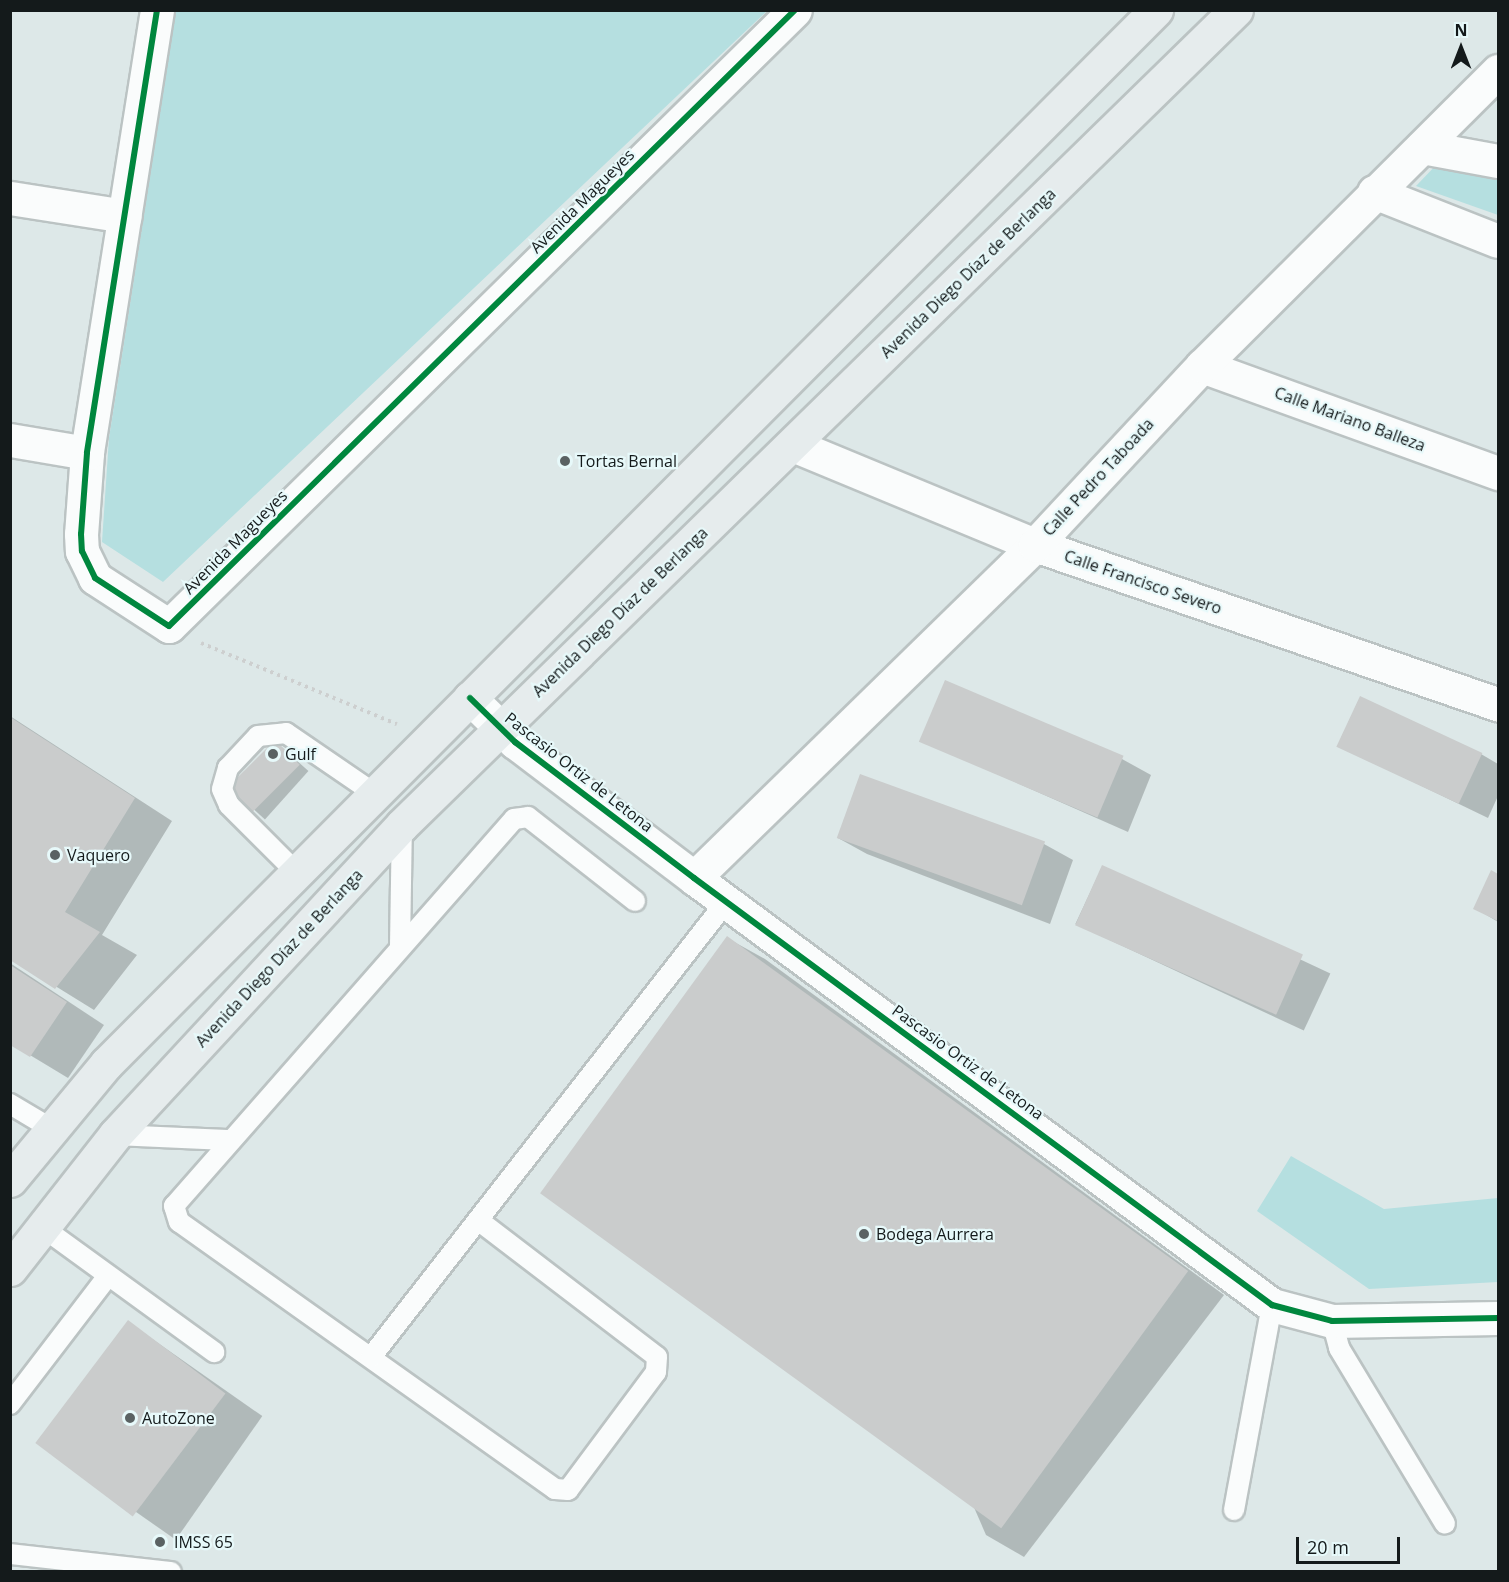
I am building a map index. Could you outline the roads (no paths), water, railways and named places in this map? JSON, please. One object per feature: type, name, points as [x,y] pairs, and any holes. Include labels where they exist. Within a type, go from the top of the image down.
[{"type":"main road","points":[[10,1180],[106,1064],[1156,10]]},
{"type":"main road","name":"Avenida Diego Díaz de Berlanga","points":[[10,1269],[115,1135],[402,825],[1236,10]]},
{"type":"street","points":[[10,440],[87,453],[157,10]]},
{"type":"street","name":"Avenida Magueyes","points":[[87,453],[81,534],[86,566],[112,591],[169,626],[795,10]]},
{"type":"street","name":"Calle Pedro Taboada","points":[[694,878],[1035,545],[1202,366],[1374,192],[1498,71]]},
{"type":"street","points":[[1422,147],[1498,161]]},
{"type":"street","points":[[1374,192],[1498,240]]},
{"type":"street","points":[[10,198],[125,216]]},
{"type":"street","name":"Calle Mariano Balleza","points":[[1202,366],[1498,473]]},
{"type":"street","name":"Calle Francisco Severo","points":[[793,445],[1035,545],[1498,704]]},
{"type":"street","name":"Pascasio Ortiz de Letona","points":[[470,698],[500,728],[694,878],[1272,1305],[1332,1321],[1498,1318]]},
{"type":"lane","points":[[296,872],[229,805],[222,789],[228,768],[258,736],[286,733],[375,794]]},
{"type":"lane","points":[[478,1220],[654,1351],[656,1372],[571,1488],[561,1491],[179,1222],[175,1200],[400,946],[519,817],[528,817],[635,901]]},
{"type":"lane","points":[[400,946],[402,825]]},
{"type":"lane","points":[[372,1357],[726,902]]},
{"type":"lane","points":[[10,1104],[52,1130]]},
{"type":"lane","points":[[115,1135],[227,1140]]},
{"type":"lane","points":[[42,1227],[214,1352]]},
{"type":"lane","points":[[10,1404],[108,1276]]},
{"type":"lane","points":[[1234,1510],[1272,1305]]},
{"type":"lane","points":[[1332,1321],[1339,1348],[1445,1524]]},
{"type":"lane","points":[[10,1554],[171,1572]]},
{"type":"place","name":"Tortas Bernal","points":[[565,461]]},
{"type":"place","name":"Gulf","points":[[273,754]]},
{"type":"place","name":"Vaquero","points":[[55,855]]},
{"type":"place","name":"Bodega Aurrera","points":[[864,1234]]},
{"type":"place","name":"AutoZone","points":[[130,1418]]},
{"type":"place","name":"IMSS 65","points":[[160,1542]]}]
